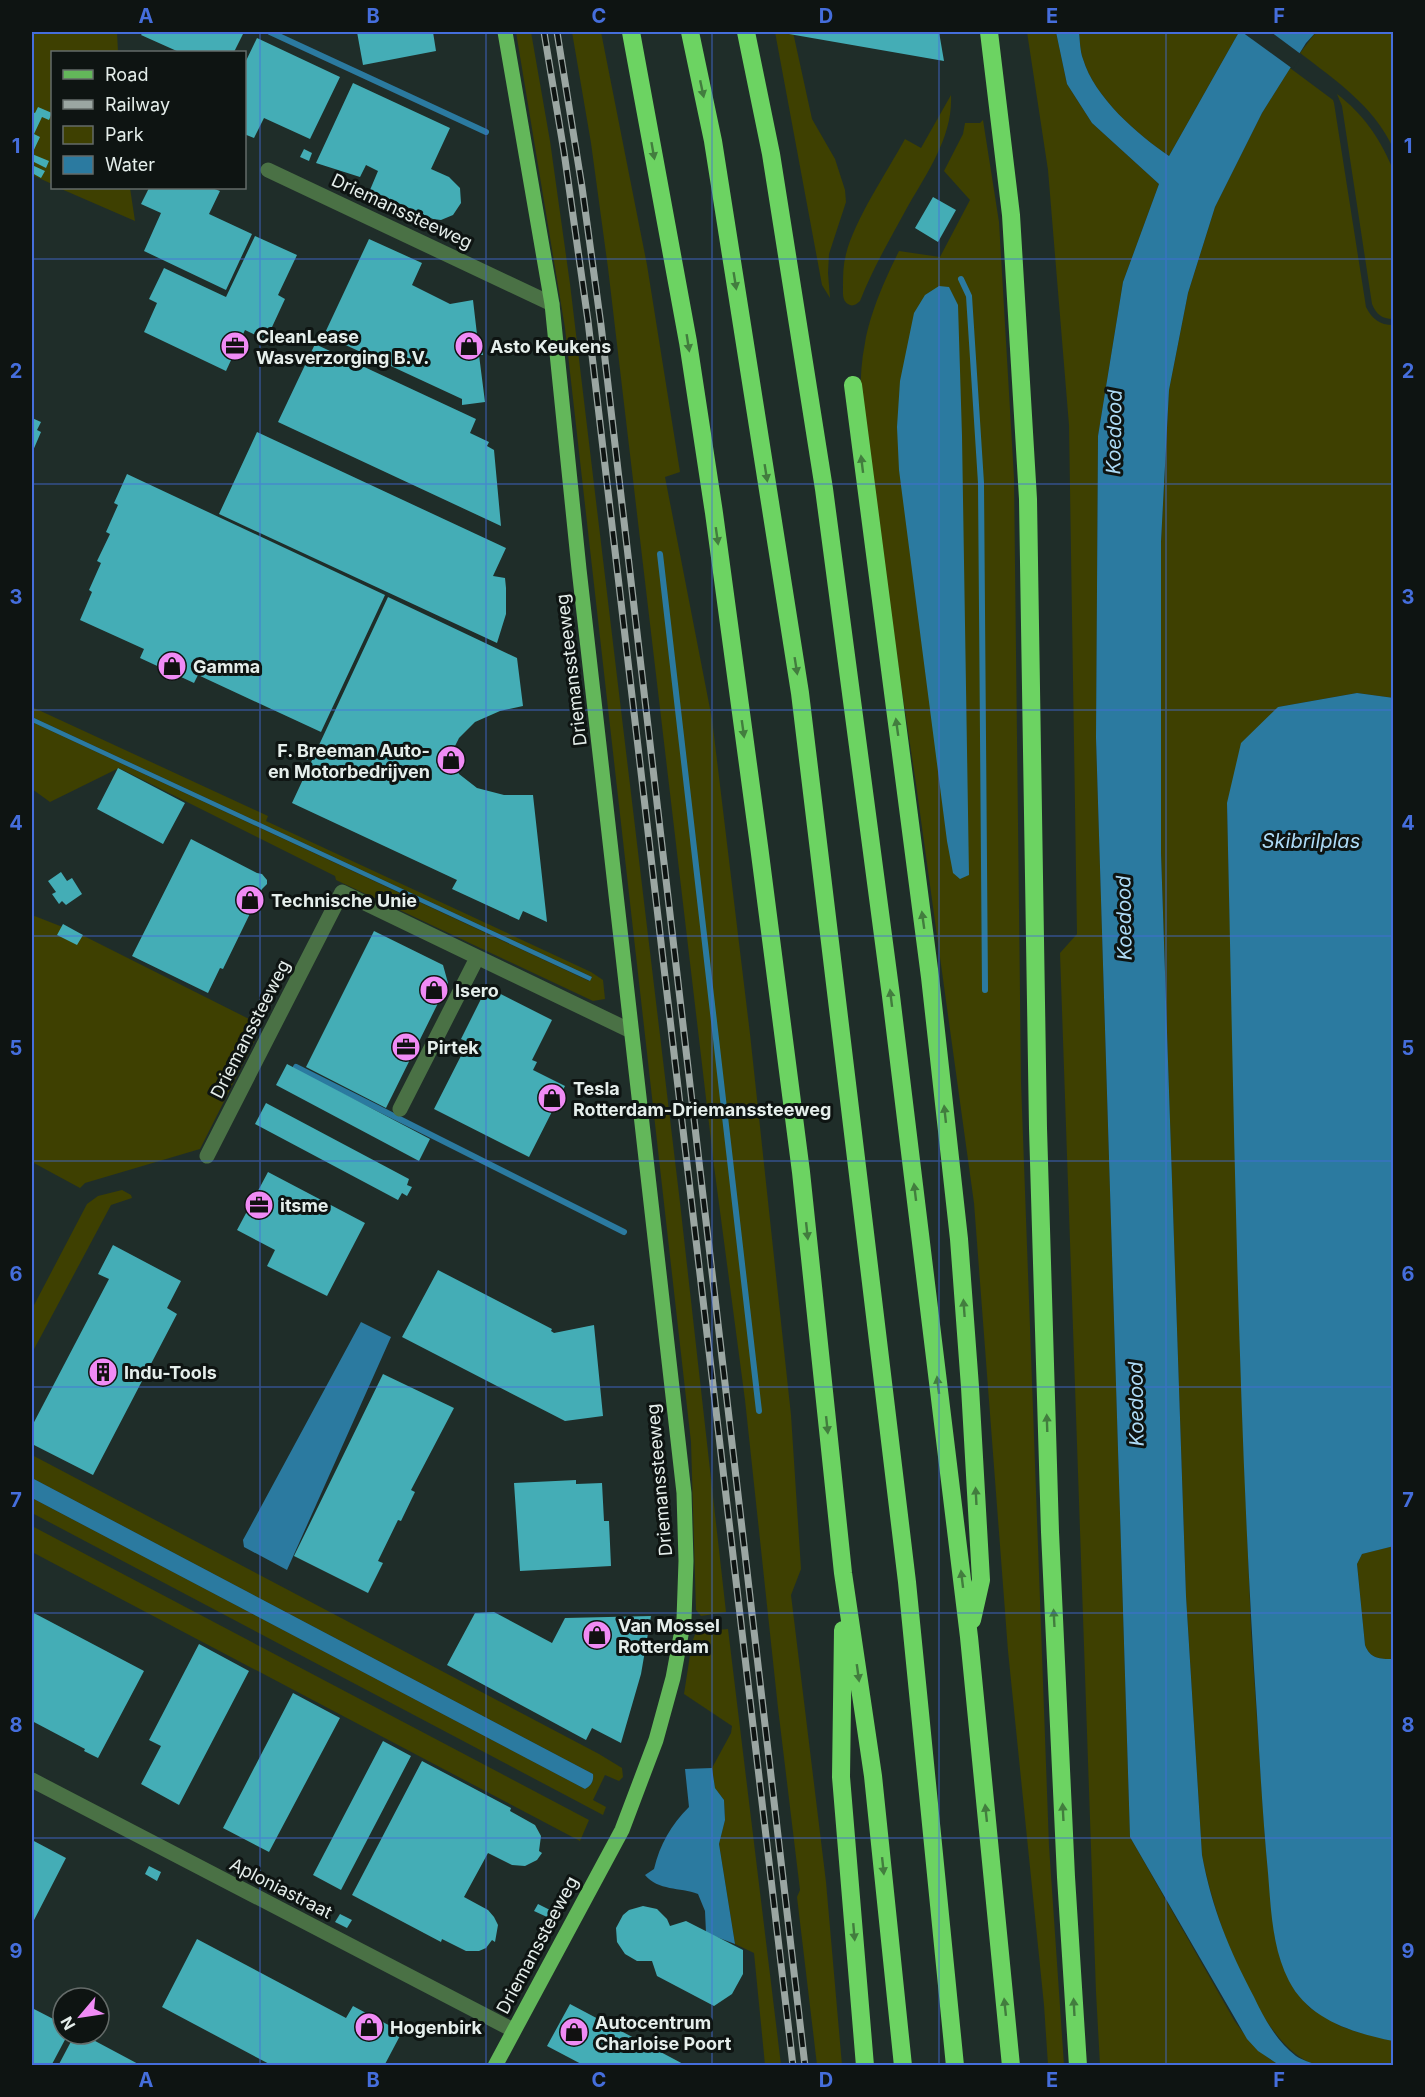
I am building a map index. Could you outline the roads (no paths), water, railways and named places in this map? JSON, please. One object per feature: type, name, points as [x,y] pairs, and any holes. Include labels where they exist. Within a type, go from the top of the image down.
[{"type":"highway","points":[[631,32],[688,342],[714,513],[801,1172],[843,1573],[873,1776],[903,2066]]},
{"type":"highway","points":[[690,32],[713,141],[800,693],[908,1582],[955,2066]]},
{"type":"highway","points":[[746,32],[771,153],[825,489],[891,996],[969,1637],[1011,2066]]},
{"type":"highway","points":[[989,32],[1011,215],[1028,499],[1038,1116],[1050,1520],[1066,1876],[1078,2066]]},
{"type":"highway","points":[[853,385],[930,977],[959,1239],[981,1580],[969,1637]]},
{"type":"highway","points":[[843,1573],[841,1777],[865,2066]]},
{"type":"main road","name":"Driemanssteeweg","points":[[495,2066],[622,1830],[656,1740],[673,1678],[684,1619],[686,1561],[684,1493],[579,569],[552,304],[505,32]]},
{"type":"street","name":"Driemanssteeweg","points":[[268,170],[552,304]]},
{"type":"street","name":"Driemanssteeweg","points":[[207,1156],[342,892],[631,1031]]},
{"type":"street","points":[[400,1109],[477,958]]},
{"type":"street","name":"Aploniastraat","points":[[32,1780],[513,2030]]},
{"type":"water","name":"Koedood","points":[[1056,32],[1079,32],[1082,56],[1089,73],[1107,101],[1131,126],[1169,156],[1239,32],[1316,32],[1306,43],[1262,113],[1215,207],[1188,293],[1169,390],[1161,542],[1161,853],[1186,1596],[1202,1855],[1222,1928],[1262,2013],[1277,2037],[1289,2050],[1301,2059],[1318,2065],[1279,2065],[1258,2051],[1247,2039],[1130,1837],[1096,738],[1098,436],[1123,282],[1159,184],[1092,123],[1067,84]]},
{"type":"water","points":[[939,286],[949,287],[958,305],[969,875],[960,879],[953,873],[947,841],[899,470],[897,427],[900,381],[914,313],[925,295]]},
{"type":"water","name":"Skibrilplas","points":[[1357,693],[1394,698],[1394,1546],[1362,1554],[1357,1564],[1365,1645],[1373,1656],[1393,1659],[1393,2041],[1348,2029],[1320,2015],[1308,2006],[1289,1981],[1276,1942],[1271,1914],[1263,1814],[1250,1601],[1237,1259],[1227,803],[1241,743],[1278,707]]},
{"type":"water","points":[[32,717],[592,977],[590,981],[32,722]]},
{"type":"water","points":[[361,1322],[391,1337],[287,1570],[244,1547],[243,1540]]},
{"type":"water","points":[[32,1478],[593,1774],[592,1783],[585,1789],[32,1498]]},
{"type":"water","points":[[712,1768],[715,1788],[724,1800],[725,1820],[719,1844],[735,1944],[706,1933],[705,1911],[698,1894],[656,1884],[645,1875],[654,1869],[667,1835],[689,1807],[685,1769]]},
{"type":"waterway","points":[[270,32],[486,132]]},
{"type":"waterway","points":[[961,279],[969,296],[981,483],[985,990]]},
{"type":"waterway","points":[[660,554],[759,1411]]},
{"type":"waterway","points":[[296,1067],[624,1232]]},
{"type":"railway","points":[[544,32],[588,321],[793,2066]]},
{"type":"railway","points":[[557,32],[601,325],[805,2066]]},
{"type":"place","name":"CleanLease Wasverzorging B.V.","points":[[235,346]]},
{"type":"place","name":"Asto Keukens","points":[[469,346]]},
{"type":"place","name":"Gamma","points":[[172,666]]},
{"type":"place","name":"F. Breeman Auto- en Motorbedrijven","points":[[451,760]]},
{"type":"place","name":"Technische Unie","points":[[250,900]]},
{"type":"place","name":"Isero","points":[[434,990]]},
{"type":"place","name":"Pirtek","points":[[406,1047]]},
{"type":"place","name":"Tesla Rotterdam-Driemanssteeweg","points":[[552,1098]]},
{"type":"place","name":"itsme","points":[[259,1205]]},
{"type":"place","name":"Indu-Tools","points":[[103,1372]]},
{"type":"place","name":"Van Mossel Rotterdam","points":[[597,1635]]},
{"type":"place","name":"Hogenbirk","points":[[369,2027]]},
{"type":"place","name":"Autocentrum Charloise Poort","points":[[574,2032]]}]
